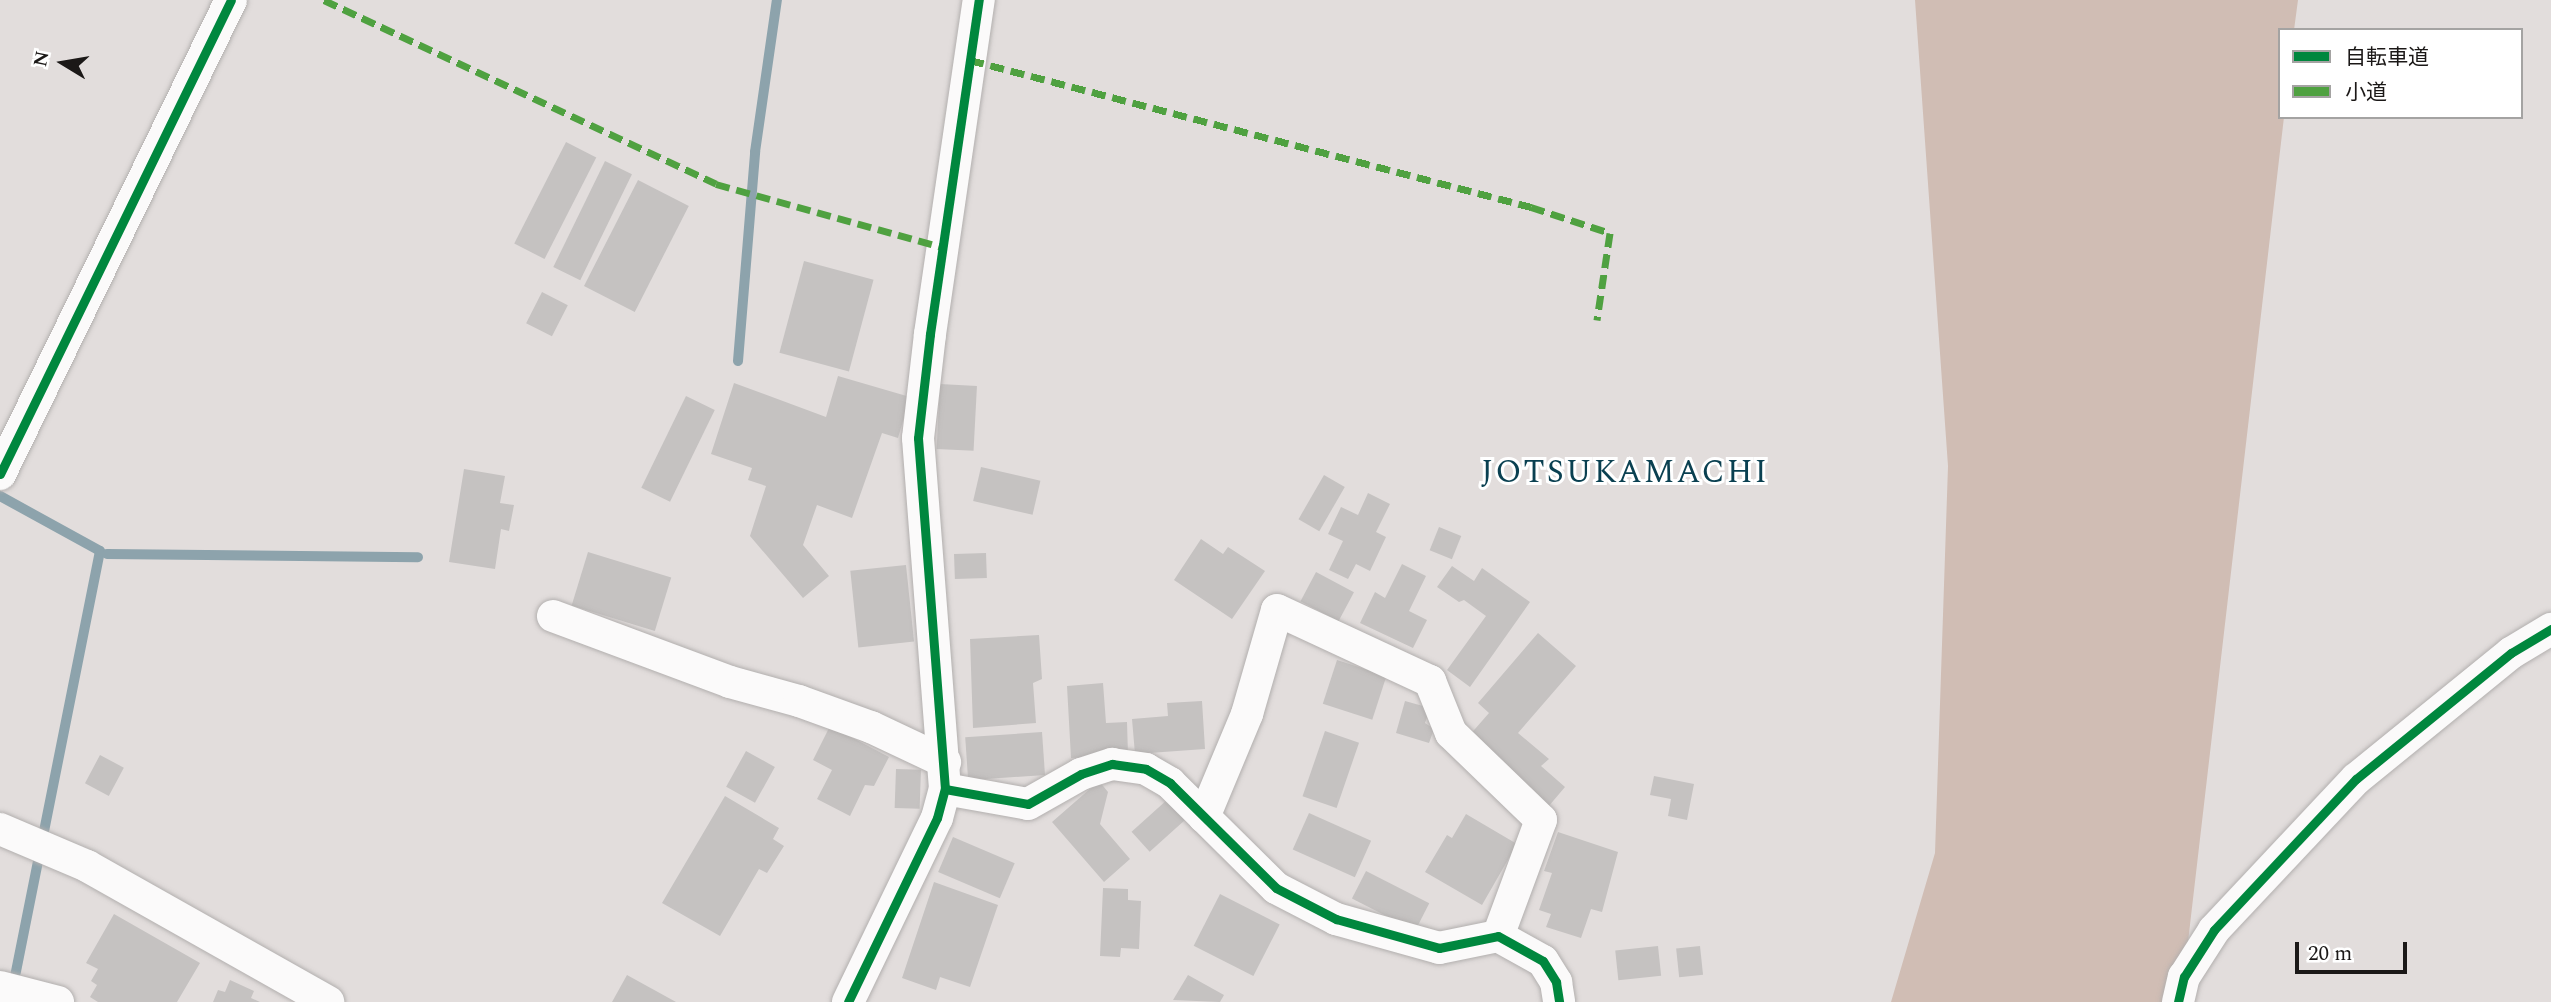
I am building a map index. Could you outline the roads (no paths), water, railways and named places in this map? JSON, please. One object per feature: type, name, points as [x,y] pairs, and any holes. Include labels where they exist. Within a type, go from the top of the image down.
[{"type":"street","points":[[0,474],[231,0]]},
{"type":"street","points":[[848,1002],[937,818],[945,775],[918,438],[930,334],[979,0]]},
{"type":"street","points":[[1204,817],[1247,714],[1277,610],[1430,681],[1451,733],[1541,820],[1498,936]]},
{"type":"street","points":[[553,616],[730,682],[811,705],[871,727],[945,775],[1028,804],[1080,774],[1112,764],[1146,769],[1170,783],[1276,888],[1336,919],[1439,948],[1498,936],[1544,961],[1556,982],[1559,1002]]},
{"type":"street","points":[[2178,1002],[2184,977],[2214,930],[2356,779],[2511,653],[2551,629]]},
{"type":"street","points":[[0,829],[87,866],[328,1002]]},
{"type":"street","points":[[0,987],[58,1002]]},
{"type":"waterway","points":[[738,361],[755,152],[777,0]]},
{"type":"waterway","points":[[0,496],[100,551],[16,973]]},
{"type":"waterway","points":[[107,554],[418,557]]},
{"type":"district","name":"JOTSUKAMACHI","points":[[1625,473]]}]
